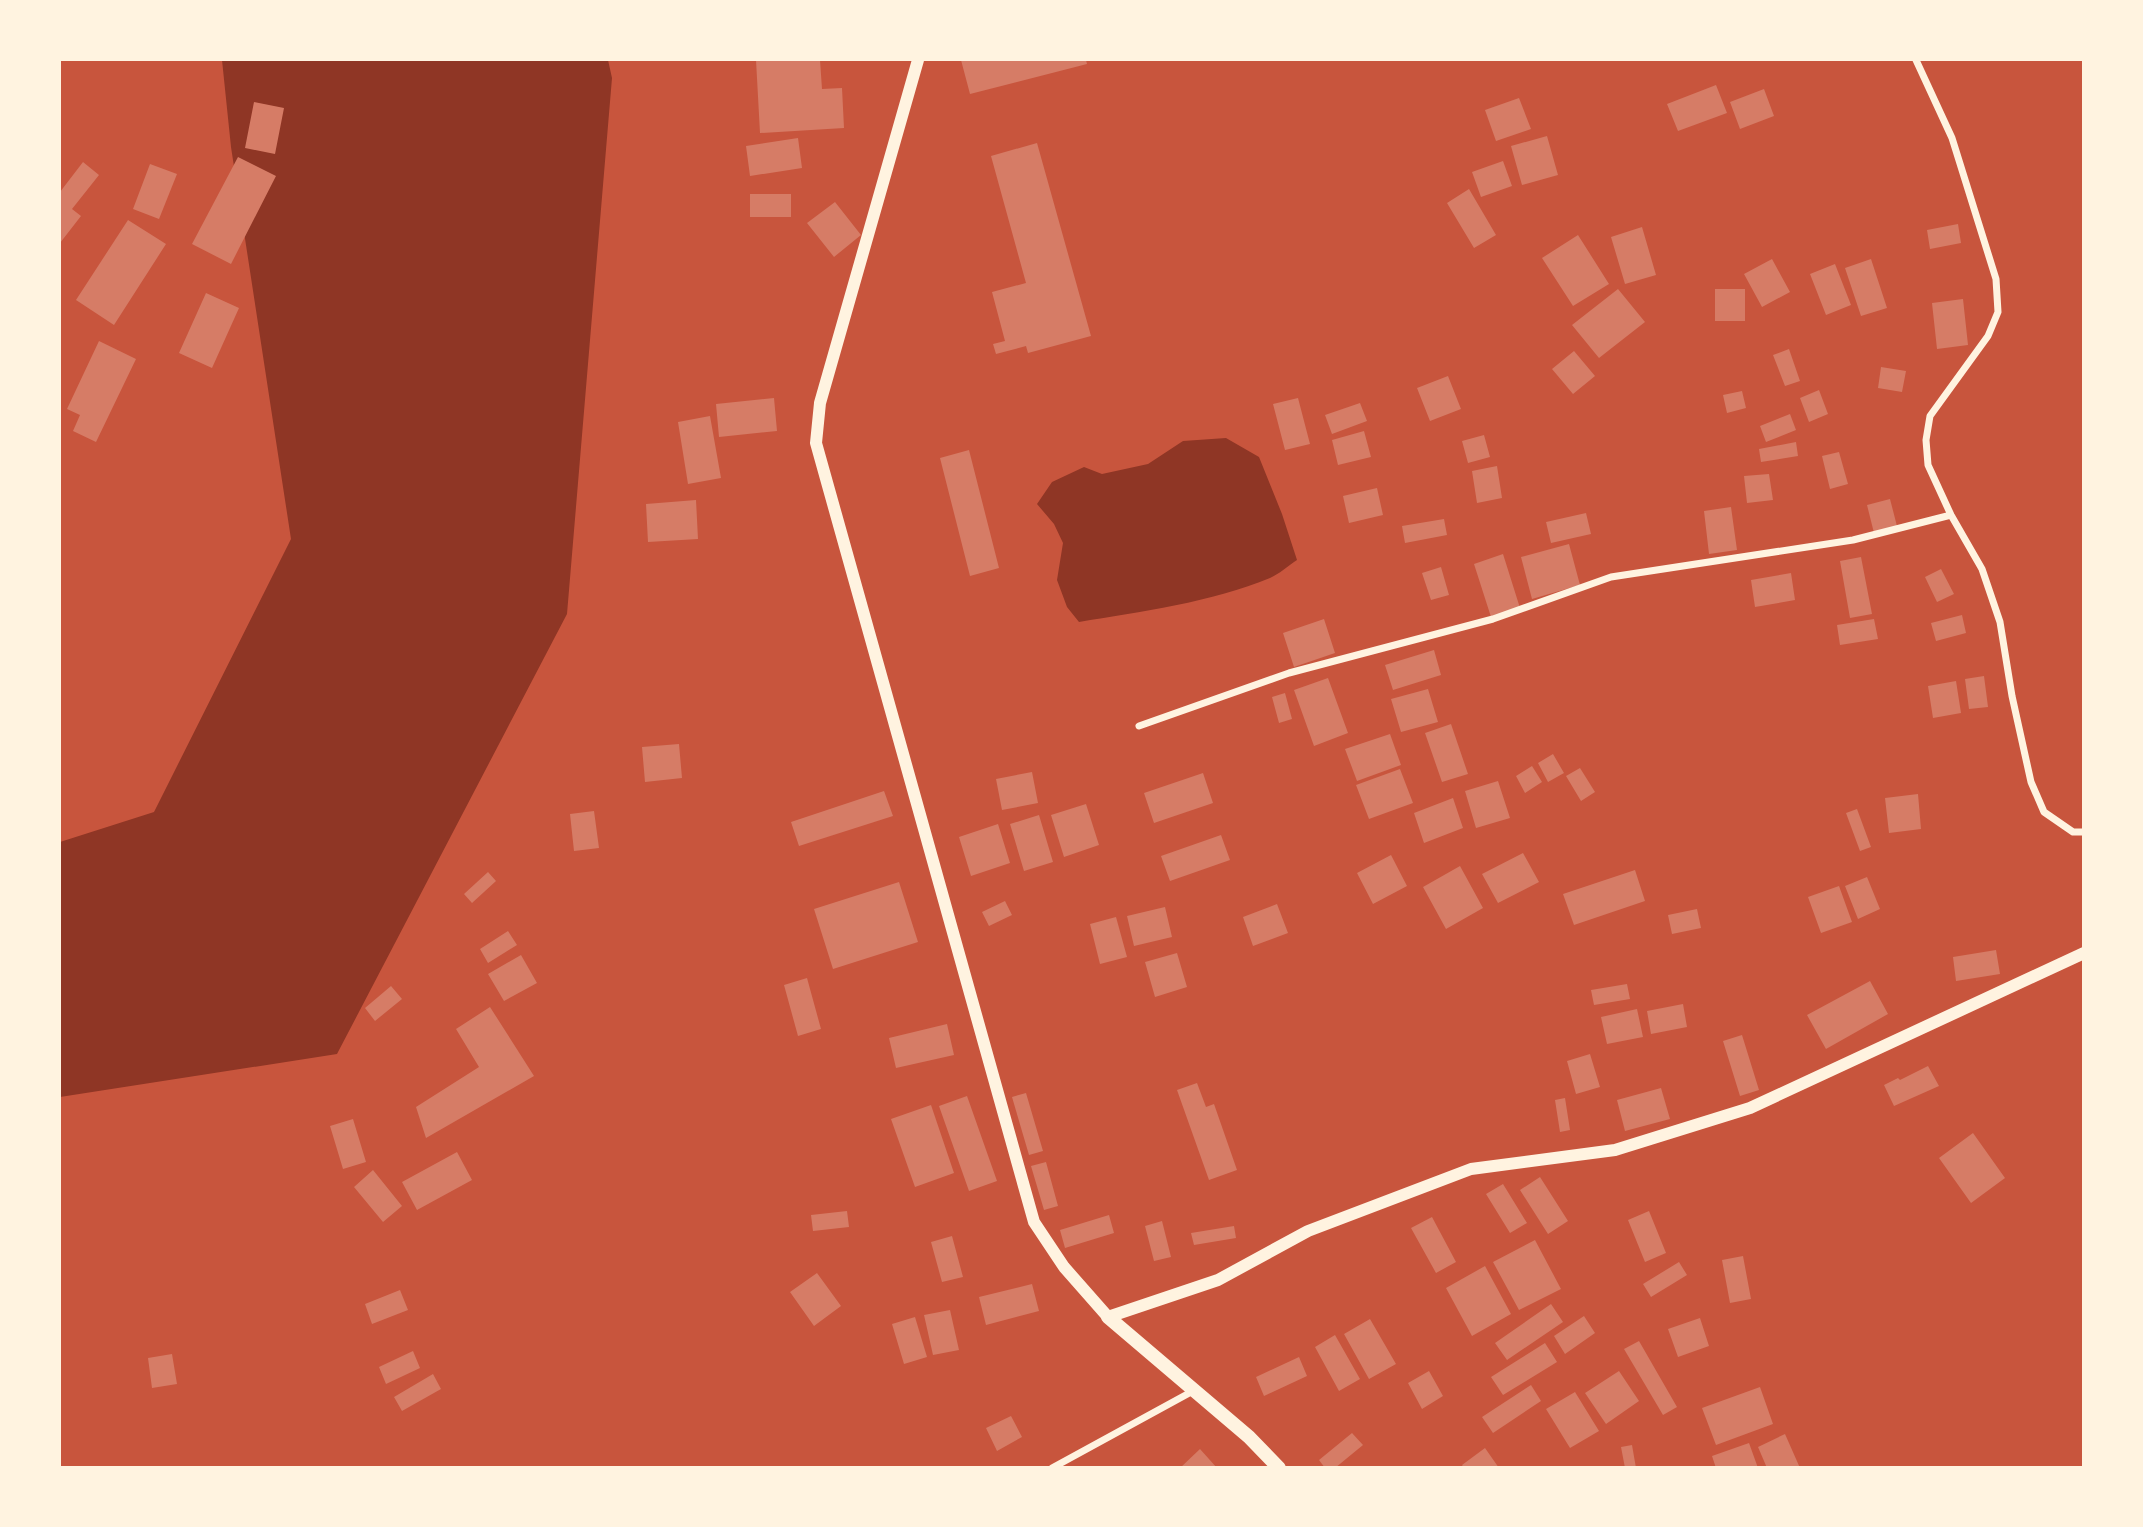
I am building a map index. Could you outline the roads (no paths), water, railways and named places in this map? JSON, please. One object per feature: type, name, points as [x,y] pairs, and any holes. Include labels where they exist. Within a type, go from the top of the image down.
[{"type":"highway","points":[[1108,1317],[1249,1437],[1279,1468]]},
{"type":"main road","points":[[918,60],[820,402],[816,443],[1034,1222],[1064,1267],[1108,1317],[1218,1280],[1308,1231],[1471,1168],[1615,1150],[1750,1108],[2084,953]]},
{"type":"street","points":[[1916,60],[1952,138],[1996,279],[1998,313],[1988,336],[1930,416],[1926,440],[1928,465],[1951,515],[1982,569],[2000,622],[2012,696],[2031,782],[2044,812],[2073,832],[2084,832]]},
{"type":"street","points":[[1139,726],[1289,673],[1493,619],[1611,577],[1853,540],[1951,515]]},
{"type":"street","points":[[1052,1468],[1194,1390]]}]
